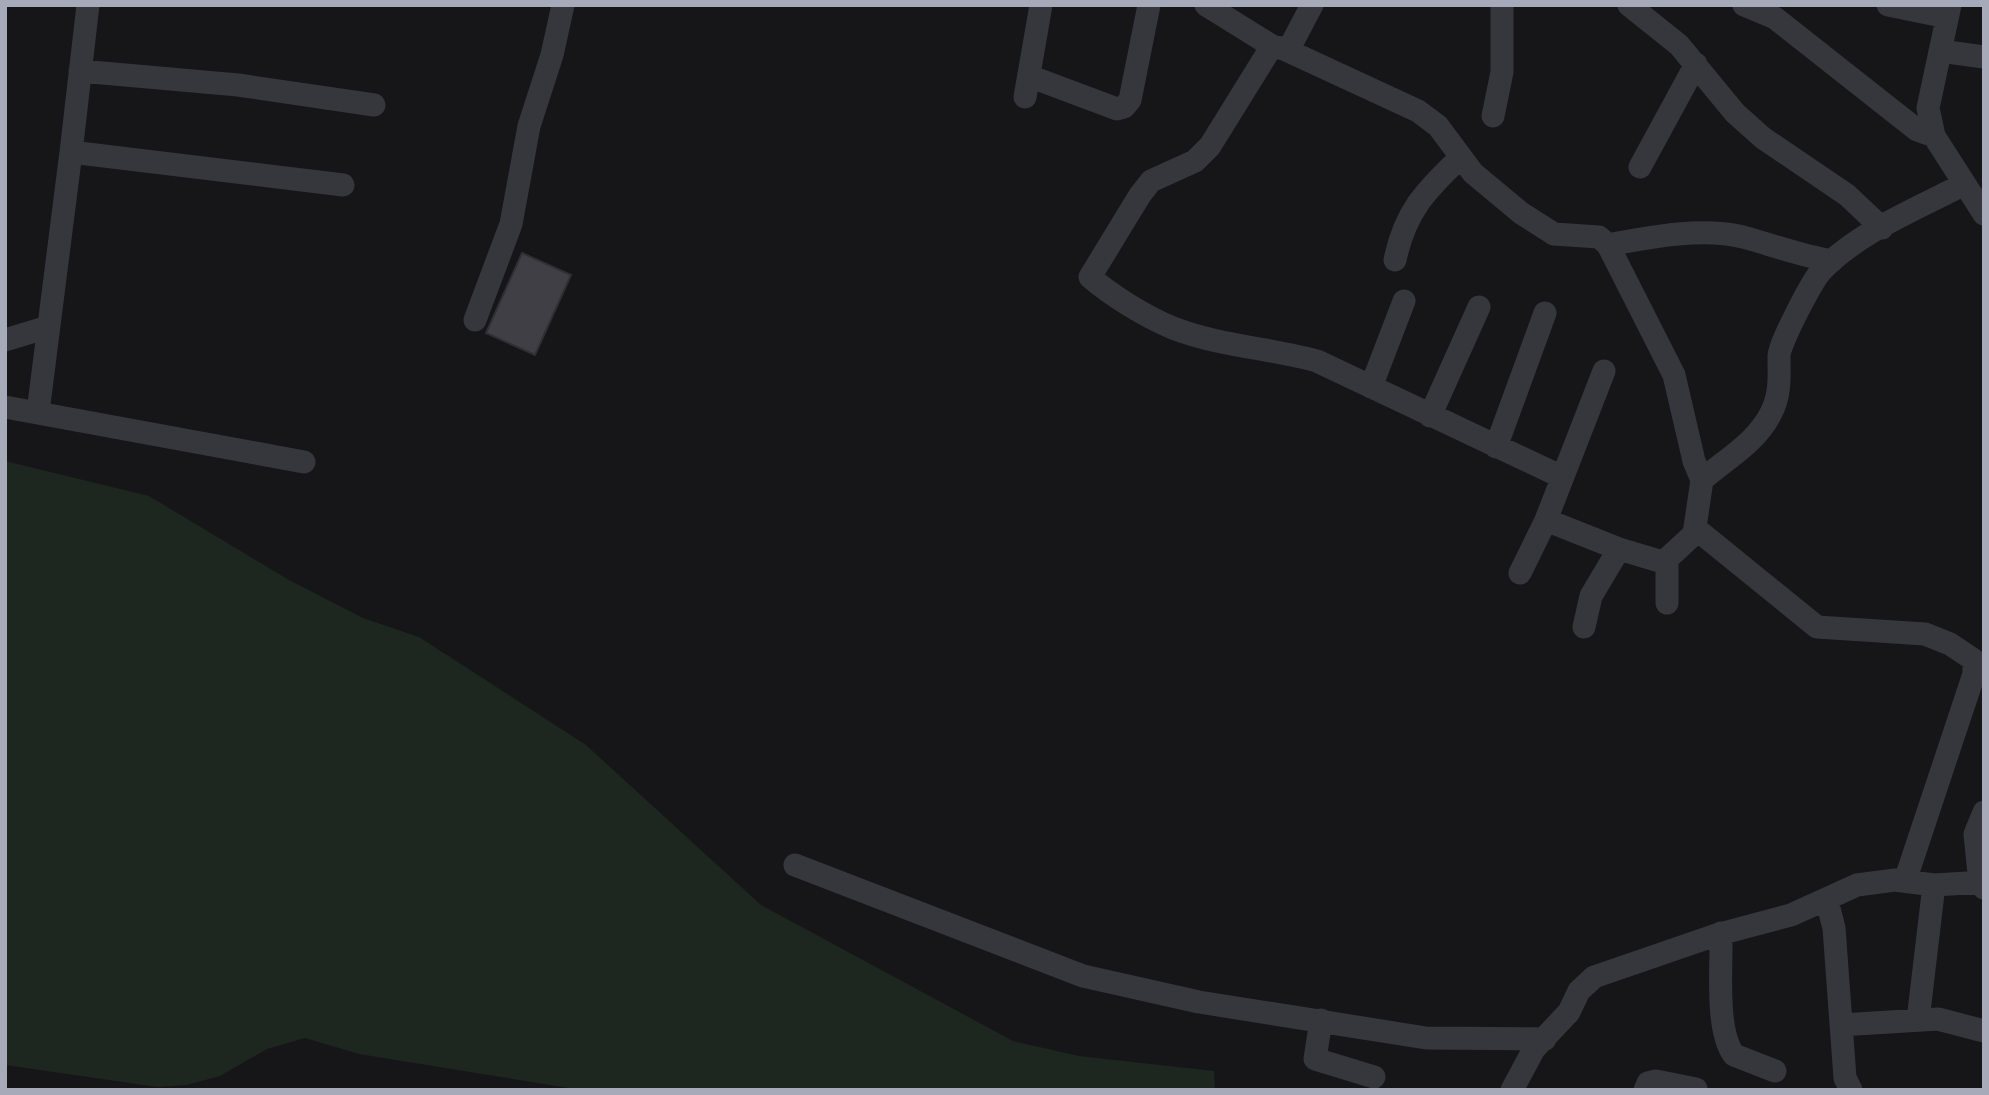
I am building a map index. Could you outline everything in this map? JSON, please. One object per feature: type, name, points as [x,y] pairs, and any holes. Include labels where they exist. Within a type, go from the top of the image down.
[{"type":"street","points":[[38,412],[88,5]]},
{"type":"street","points":[[475,320],[511,224],[529,126],[552,55],[563,5]]},
{"type":"street","points":[[1041,5],[1027,86],[1116,109],[1125,107],[1130,100],[1149,5]]},
{"type":"street","points":[[1206,5],[1278,48],[1418,111],[1438,126],[1460,158],[1521,212],[1553,234],[1599,237],[1608,244],[1674,375],[1694,461],[1702,480],[1695,528],[1685,545],[1667,559],[1667,603]]},
{"type":"street","points":[[1312,5],[1293,43],[1278,48],[1210,146],[1195,161],[1151,181],[1090,277],[1172,328],[1210,339],[1275,350],[1317,361],[1562,477]]},
{"type":"street","points":[[1493,116],[1502,72],[1502,5]]},
{"type":"street","points":[[1629,5],[1679,45],[1735,113],[1763,138],[1847,195],[1882,228]]},
{"type":"street","points":[[1744,5],[1782,11],[1917,130],[1934,136]]},
{"type":"street","points":[[1888,5],[1949,11],[1928,108],[1934,136],[1984,214]]},
{"type":"street","points":[[1940,51],[1984,57]]},
{"type":"street","points":[[1640,167],[1696,64]]},
{"type":"street","points":[[80,71],[238,85],[374,105]]},
{"type":"street","points":[[71,152],[343,185]]},
{"type":"street","points":[[1395,260],[1401,229],[1419,200],[1460,158]]},
{"type":"street","points":[[1702,480],[1760,431],[1772,412],[1779,391],[1779,354],[1787,331],[1820,272],[1882,228],[1964,184]]},
{"type":"street","points":[[1608,244],[1681,234],[1742,237],[1767,246],[1832,261]]},
{"type":"street","points":[[1371,387],[1404,301]]},
{"type":"street","points":[[1430,416],[1479,307]]},
{"type":"street","points":[[1496,447],[1545,313]]},
{"type":"street","points":[[5,340],[48,327]]},
{"type":"street","points":[[1520,573],[1546,520],[1604,371]]},
{"type":"street","points":[[5,407],[304,462]]},
{"type":"street","points":[[1546,520],[1619,549],[1666,563]]},
{"type":"street","points":[[1695,528],[1817,627],[1925,635],[1950,644],[1974,660],[1973,674],[1905,881]]},
{"type":"street","points":[[1584,627],[1591,596],[1619,549]]},
{"type":"street","points":[[1515,1089],[1534,1049],[1569,1012],[1579,991],[1594,977],[1721,933],[1791,915],[1827,901],[1857,885],[1905,881],[1934,885],[1983,884],[1975,834],[1984,812]]},
{"type":"street","points":[[795,865],[1083,976],[1199,1002],[1426,1038],[1545,1039]]},
{"type":"street","points":[[1918,1020],[1934,885]]},
{"type":"street","points":[[1827,901],[1834,928],[1845,1078],[1851,1090]]},
{"type":"street","points":[[1721,933],[1723,1020],[1730,1049],[1734,1055],[1775,1071]]},
{"type":"street","points":[[1841,1025],[1938,1019],[1982,1027]]},
{"type":"street","points":[[1321,1020],[1315,1059],[1374,1077]]},
{"type":"street","points":[[1645,1090],[1648,1083],[1656,1081],[1696,1089]]},
{"type":"shaded area","points":[[5,461],[149,496],[289,580],[363,618],[419,637],[586,745],[761,905],[1013,1041],[1079,1056],[1214,1071],[1215,1090],[581,1090],[359,1054],[305,1038],[267,1049],[220,1076],[187,1085],[157,1087],[5,1065]]},
{"type":"building","points":[[522,253],[571,275],[535,355],[486,333]]}]
